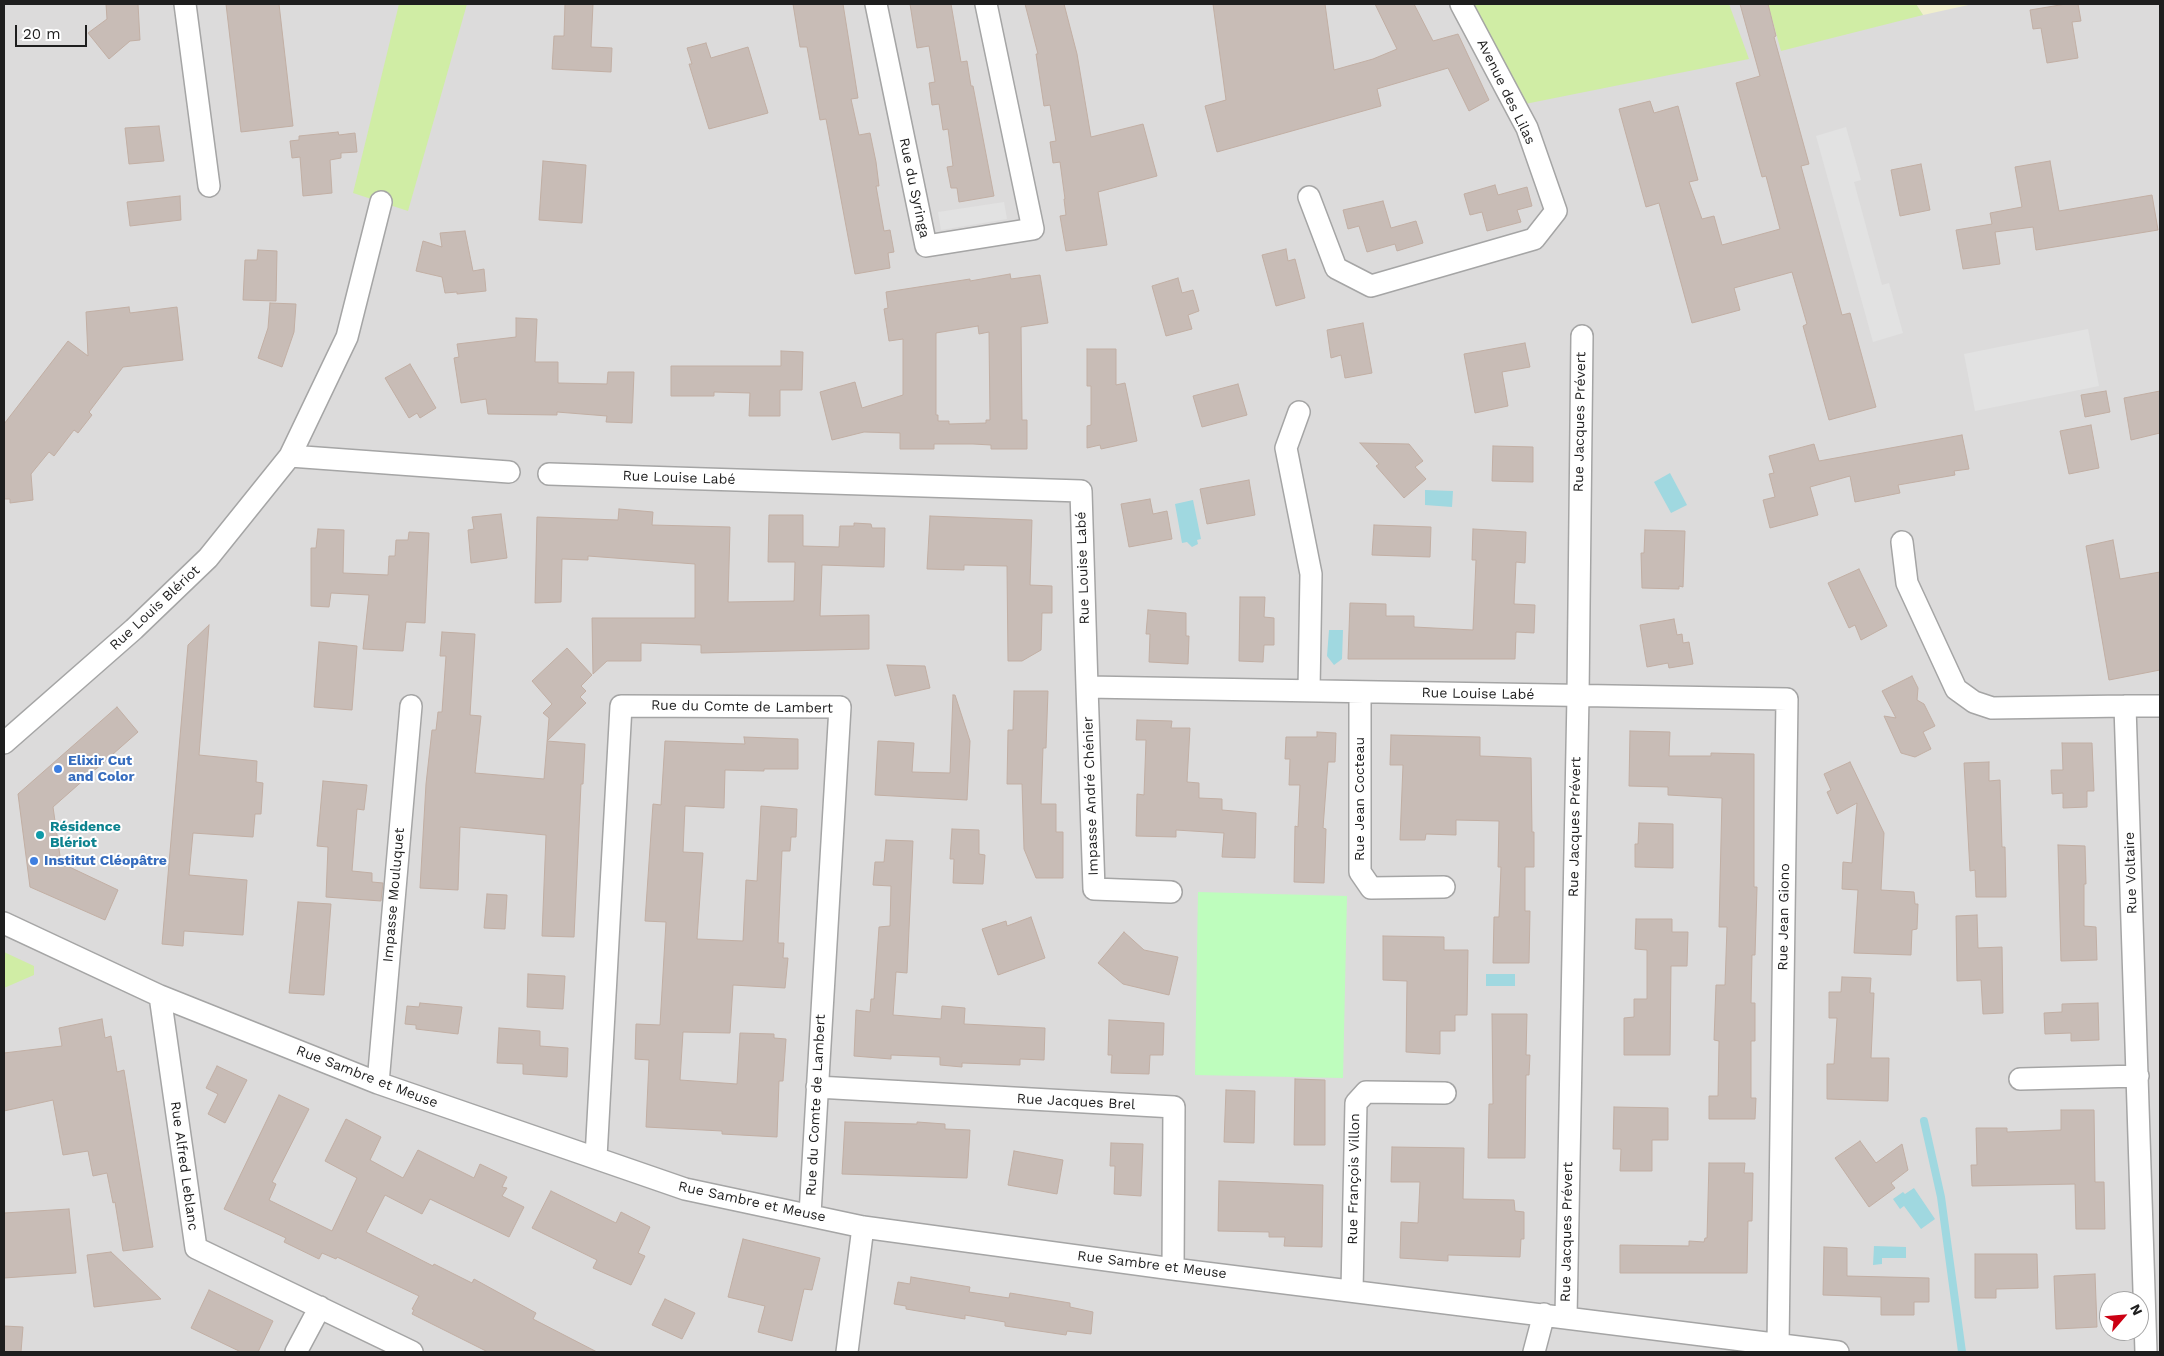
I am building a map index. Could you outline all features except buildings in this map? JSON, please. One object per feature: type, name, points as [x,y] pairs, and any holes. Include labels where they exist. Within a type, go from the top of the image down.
[{"type":"street","points":[[185,4],[209,186]]},
{"type":"street","name":"Rue du Syringa","points":[[876,4],[926,246],[1033,229],[986,4]]},
{"type":"street","name":"Avenue des Lilas","points":[[1309,197],[1336,268],[1372,286],[1534,239],[1556,211],[1527,128],[1461,4]]},
{"type":"street","name":"Rue Louis Blériot","points":[[4,743],[134,629],[208,558],[290,456],[347,337],[381,202]]},
{"type":"street","name":"Rue Jacques Prévert","points":[[1566,1317],[1578,696],[1582,336]]},
{"type":"street","points":[[1300,412],[1286,448],[1311,574],[1309,690]]},
{"type":"street","points":[[290,456],[509,472]]},
{"type":"street","name":"Rue Louise Labé","points":[[549,474],[1081,491],[1087,687],[1578,696]]},
{"type":"street","points":[[1902,542],[1907,583],[1956,688],[1974,702],[1992,708],[2160,706]]},
{"type":"street","name":"Impasse André Chénier","points":[[1087,687],[1094,889],[1171,892]]},
{"type":"street","name":"Rue Jean Cocteau","points":[[1360,692],[1360,872],[1371,888],[1444,887]]},
{"type":"street","name":"Rue Jean Giono","points":[[1578,696],[1788,699],[1778,1345]]},
{"type":"street","name":"Impasse Mouluquet","points":[[378,1083],[411,706]]},
{"type":"street","name":"Rue du Comte de Lambert","points":[[596,1157],[621,706],[840,707],[810,1214]]},
{"type":"street","name":"Rue Voltaire","points":[[2125,706],[2146,1352]]},
{"type":"street","name":"Rue Sambre et Meuse","points":[[4,923],[160,996],[378,1083],[686,1189],[810,1214],[862,1227],[1173,1269],[1544,1314],[1824,1352]]},
{"type":"street","name":"Rue Alfred Leblanc","points":[[160,996],[196,1248],[412,1352]]},
{"type":"street","points":[[2020,1079],[2138,1076]]},
{"type":"street","name":"Rue Jacques Brel","points":[[817,1087],[1174,1107],[1173,1269]]},
{"type":"street","name":"Rue François Villon","points":[[1352,1290],[1356,1103],[1366,1092],[1445,1093]]},
{"type":"street","points":[[847,1352],[862,1227]]},
{"type":"street","points":[[296,1352],[320,1307]]},
{"type":"street","points":[[1534,1352],[1544,1314]]},
{"type":"shaded area","points":[[4,4],[2160,4],[2160,1352],[4,1352]]},
{"type":"shaded area","points":[[1846,127],[1861,180],[1854,182],[1882,285],[1889,283],[1903,333],[1873,342],[1816,136]]},
{"type":"shaded area","points":[[1004,202],[1007,219],[941,230],[938,212]]},
{"type":"shaded area","points":[[2088,329],[2099,386],[1975,411],[1964,354]]},
{"type":"green space","points":[[399,4],[467,4],[408,211],[353,193]]},
{"type":"green space","points":[[1472,4],[1729,4],[1749,59],[1525,104]]},
{"type":"green space","points":[[1768,4],[1916,4],[1923,15],[1781,51]]},
{"type":"green space","points":[[1916,4],[1973,4],[1923,15]]},
{"type":"green space","points":[[1198,892],[1347,896],[1343,1078],[1195,1075]]},
{"type":"green space","points":[[4,952],[34,966],[34,975],[4,988]]},
{"type":"water","points":[[1670,473],[1687,505],[1671,513],[1654,482]]},
{"type":"water","points":[[1425,490],[1453,491],[1452,507],[1425,505]]},
{"type":"water","points":[[1193,500],[1201,539],[1197,540],[1198,544],[1192,547],[1187,542],[1182,543],[1175,504]]},
{"type":"water","points":[[1329,630],[1343,630],[1342,659],[1334,665],[1327,656]]},
{"type":"water","points":[[1486,974],[1515,974],[1515,986],[1486,986]]},
{"type":"water","points":[[1914,1188],[1935,1219],[1921,1229],[1904,1206],[1900,1209],[1893,1199],[1903,1192],[1905,1194]]},
{"type":"water","points":[[1874,1246],[1906,1247],[1906,1258],[1882,1258],[1882,1264],[1873,1265]]},
{"type":"waterway","points":[[1924,1121],[1941,1197],[1962,1352]]},
{"type":"place","name":"Elixir Cut and Color","points":[[58,769]]},
{"type":"place","name":"Résidence Blériot","points":[[40,835]]},
{"type":"place","name":"Institut Cléopâtre","points":[[34,861]]}]
